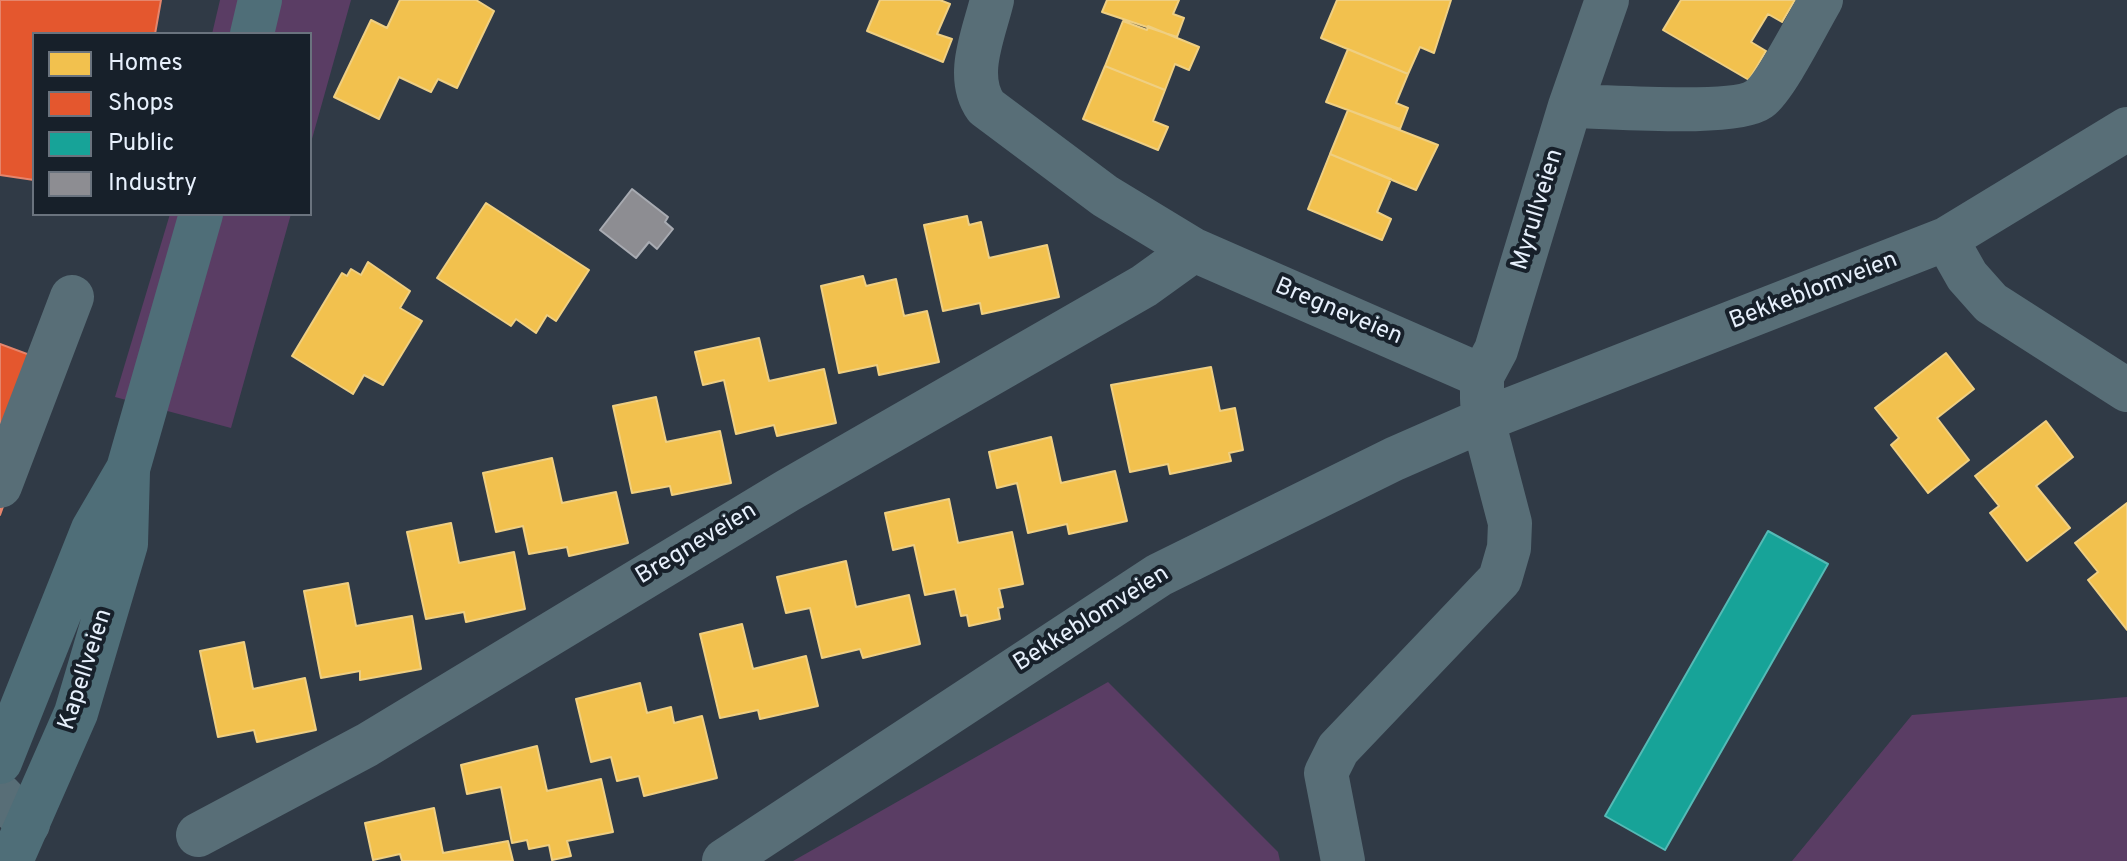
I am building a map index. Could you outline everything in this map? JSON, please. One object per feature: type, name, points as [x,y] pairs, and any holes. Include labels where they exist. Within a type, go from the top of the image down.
[{"type":"main road","points":[[252,32],[260,0]]},
{"type":"main road","name":"Kapellveien","points":[[0,762],[93,529],[128,469],[200,216]]},
{"type":"main road","name":"Kapellveien","points":[[10,827],[76,713],[126,544],[128,469]]},
{"type":"street","name":"Bregneveien","points":[[992,0],[974,73],[978,96],[986,107],[1105,196],[1194,250],[1482,376]]},
{"type":"street","name":"Myrullveien","points":[[1483,420],[1482,376],[1496,350],[1570,106],[1607,0]]},
{"type":"street","points":[[1570,106],[1709,108],[1748,104],[1766,92],[1821,0]]},
{"type":"street","name":"Bekkeblomveien","points":[[724,861],[1159,575],[1394,459],[1483,420],[1946,239],[2127,129]]},
{"type":"street","points":[[1946,239],[1967,276],[1991,303],[2127,390]]},
{"type":"street","name":"Bregneveien","points":[[198,835],[367,745],[787,491],[1144,286],[1194,250]]},
{"type":"street","points":[[0,486],[72,297]]},
{"type":"street","points":[[1343,861],[1326,773],[1338,749],[1500,579],[1509,548],[1510,523],[1483,420]]},
{"type":"shaded area","points":[[220,0],[351,0],[312,139],[312,32],[212,32]]},
{"type":"shaded area","points":[[169,216],[290,216],[231,428],[115,397]]},
{"type":"shaded area","points":[[1108,682],[1278,852],[1280,861],[793,861]]},
{"type":"shaded area","points":[[2127,697],[2127,861],[1792,861],[1912,715]]},
{"type":"building: Homes","points":[[400,0],[476,0],[494,11],[457,88],[438,79],[431,92],[399,77],[379,119],[334,97],[371,20],[387,28]]},
{"type":"building: Homes","points":[[880,0],[940,0],[950,4],[937,34],[952,39],[943,62],[867,31]]},
{"type":"building: Homes","points":[[1107,0],[1179,0],[1173,14],[1184,18],[1177,37],[1102,12]]},
{"type":"building: Homes","points":[[1337,0],[1451,0],[1434,53],[1420,47],[1408,74],[1321,38]]},
{"type":"building: Homes","points":[[1681,0],[1795,0],[1782,22],[1768,14],[1751,42],[1766,51],[1749,80],[1663,30]]},
{"type":"building: Homes","points":[[1123,21],[1147,30],[1148,26],[1199,47],[1189,70],[1175,64],[1165,90],[1105,66]]},
{"type":"building: Homes","points":[[1348,49],[1408,74],[1396,103],[1408,108],[1400,129],[1326,102]]},
{"type":"building: Homes","points":[[1105,66],[1165,90],[1153,121],[1168,127],[1158,150],[1083,119]]},
{"type":"building: Homes","points":[[1348,110],[1438,145],[1416,190],[1330,154]]},
{"type":"building: Homes","points":[[1330,154],[1391,179],[1377,212],[1391,219],[1382,240],[1308,209]]},
{"type":"building: Homes","points":[[486,203],[589,270],[556,321],[547,315],[536,333],[516,319],[511,326],[437,278]]},
{"type":"building: Homes","points":[[967,216],[969,225],[981,222],[989,258],[1047,245],[1059,297],[982,314],[980,303],[943,311],[924,225]]},
{"type":"building: Homes","points":[[368,262],[410,291],[400,308],[422,321],[383,385],[364,375],[353,394],[292,356],[342,273],[347,276],[351,269],[361,275]]},
{"type":"building: Homes","points":[[863,276],[866,286],[896,279],[904,316],[927,311],[939,362],[879,375],[877,365],[839,373],[821,286]]},
{"type":"building: Homes","points":[[759,338],[769,381],[824,369],[836,423],[777,436],[774,425],[736,434],[724,380],[703,385],[695,352]]},
{"type":"building: Homes","points":[[1946,353],[1974,389],[1937,418],[1969,460],[1928,493],[1891,445],[1899,438],[1875,408]]},
{"type":"building: Homes","points":[[1211,367],[1220,411],[1235,408],[1243,450],[1229,453],[1231,461],[1170,474],[1168,464],[1130,472],[1111,385]]},
{"type":"building: Homes","points":[[656,397],[666,442],[720,431],[731,483],[672,495],[670,486],[632,493],[613,406]]},
{"type":"building: Homes","points":[[2046,421],[2073,457],[2036,486],[2070,528],[2027,561],[1990,513],[1999,506],[1975,476]]},
{"type":"building: Homes","points":[[1051,437],[1061,483],[1115,471],[1127,521],[1069,534],[1067,524],[1028,533],[1017,483],[997,488],[989,452]]},
{"type":"building: Homes","points":[[552,458],[562,503],[616,492],[628,543],[569,556],[567,547],[529,554],[523,526],[496,532],[483,473]]},
{"type":"building: Homes","points":[[949,499],[958,543],[1012,532],[1023,584],[999,589],[1003,607],[998,608],[1000,619],[969,626],[967,615],[961,616],[955,589],[925,595],[914,545],[893,550],[885,513]]},
{"type":"building: Homes","points":[[2127,503],[2127,630],[2088,580],[2098,572],[2075,543]]},
{"type":"building: Homes","points":[[451,523],[459,563],[514,552],[525,609],[466,622],[464,612],[426,619],[407,532]]},
{"type":"building: Homes","points":[[846,561],[856,607],[909,595],[920,644],[863,658],[860,649],[822,658],[810,608],[786,613],[777,577]]},
{"type":"building: Homes","points":[[348,583],[356,626],[412,616],[421,669],[360,680],[360,671],[321,678],[304,591]]},
{"type":"building: Homes","points":[[742,624],[753,669],[806,656],[818,706],[760,719],[758,710],[720,718],[700,634]]},
{"type":"building: Homes","points":[[244,642],[253,689],[305,678],[316,730],[257,742],[254,730],[218,737],[200,651]]},
{"type":"building: Homes","points":[[640,683],[647,713],[671,707],[674,723],[702,716],[717,778],[644,796],[639,776],[617,781],[611,757],[591,762],[576,699]]},
{"type":"building: Homes","points":[[537,746],[547,791],[601,779],[613,832],[567,841],[571,856],[552,860],[549,845],[529,849],[527,840],[512,843],[501,787],[467,794],[461,765]]},
{"type":"building: Homes","points":[[434,808],[443,853],[508,841],[513,861],[402,861],[400,854],[373,860],[365,823]]},
{"type":"building: Shops","points":[[0,0],[161,0],[155,32],[32,32],[32,180],[0,175]]},
{"type":"building: Shops","points":[[0,344],[54,364],[0,515]]},
{"type":"building: Public","points":[[1768,531],[1828,564],[1665,850],[1605,816]]},
{"type":"building: Industry","points":[[632,189],[668,217],[665,222],[673,229],[657,249],[649,242],[636,258],[600,230]]}]
